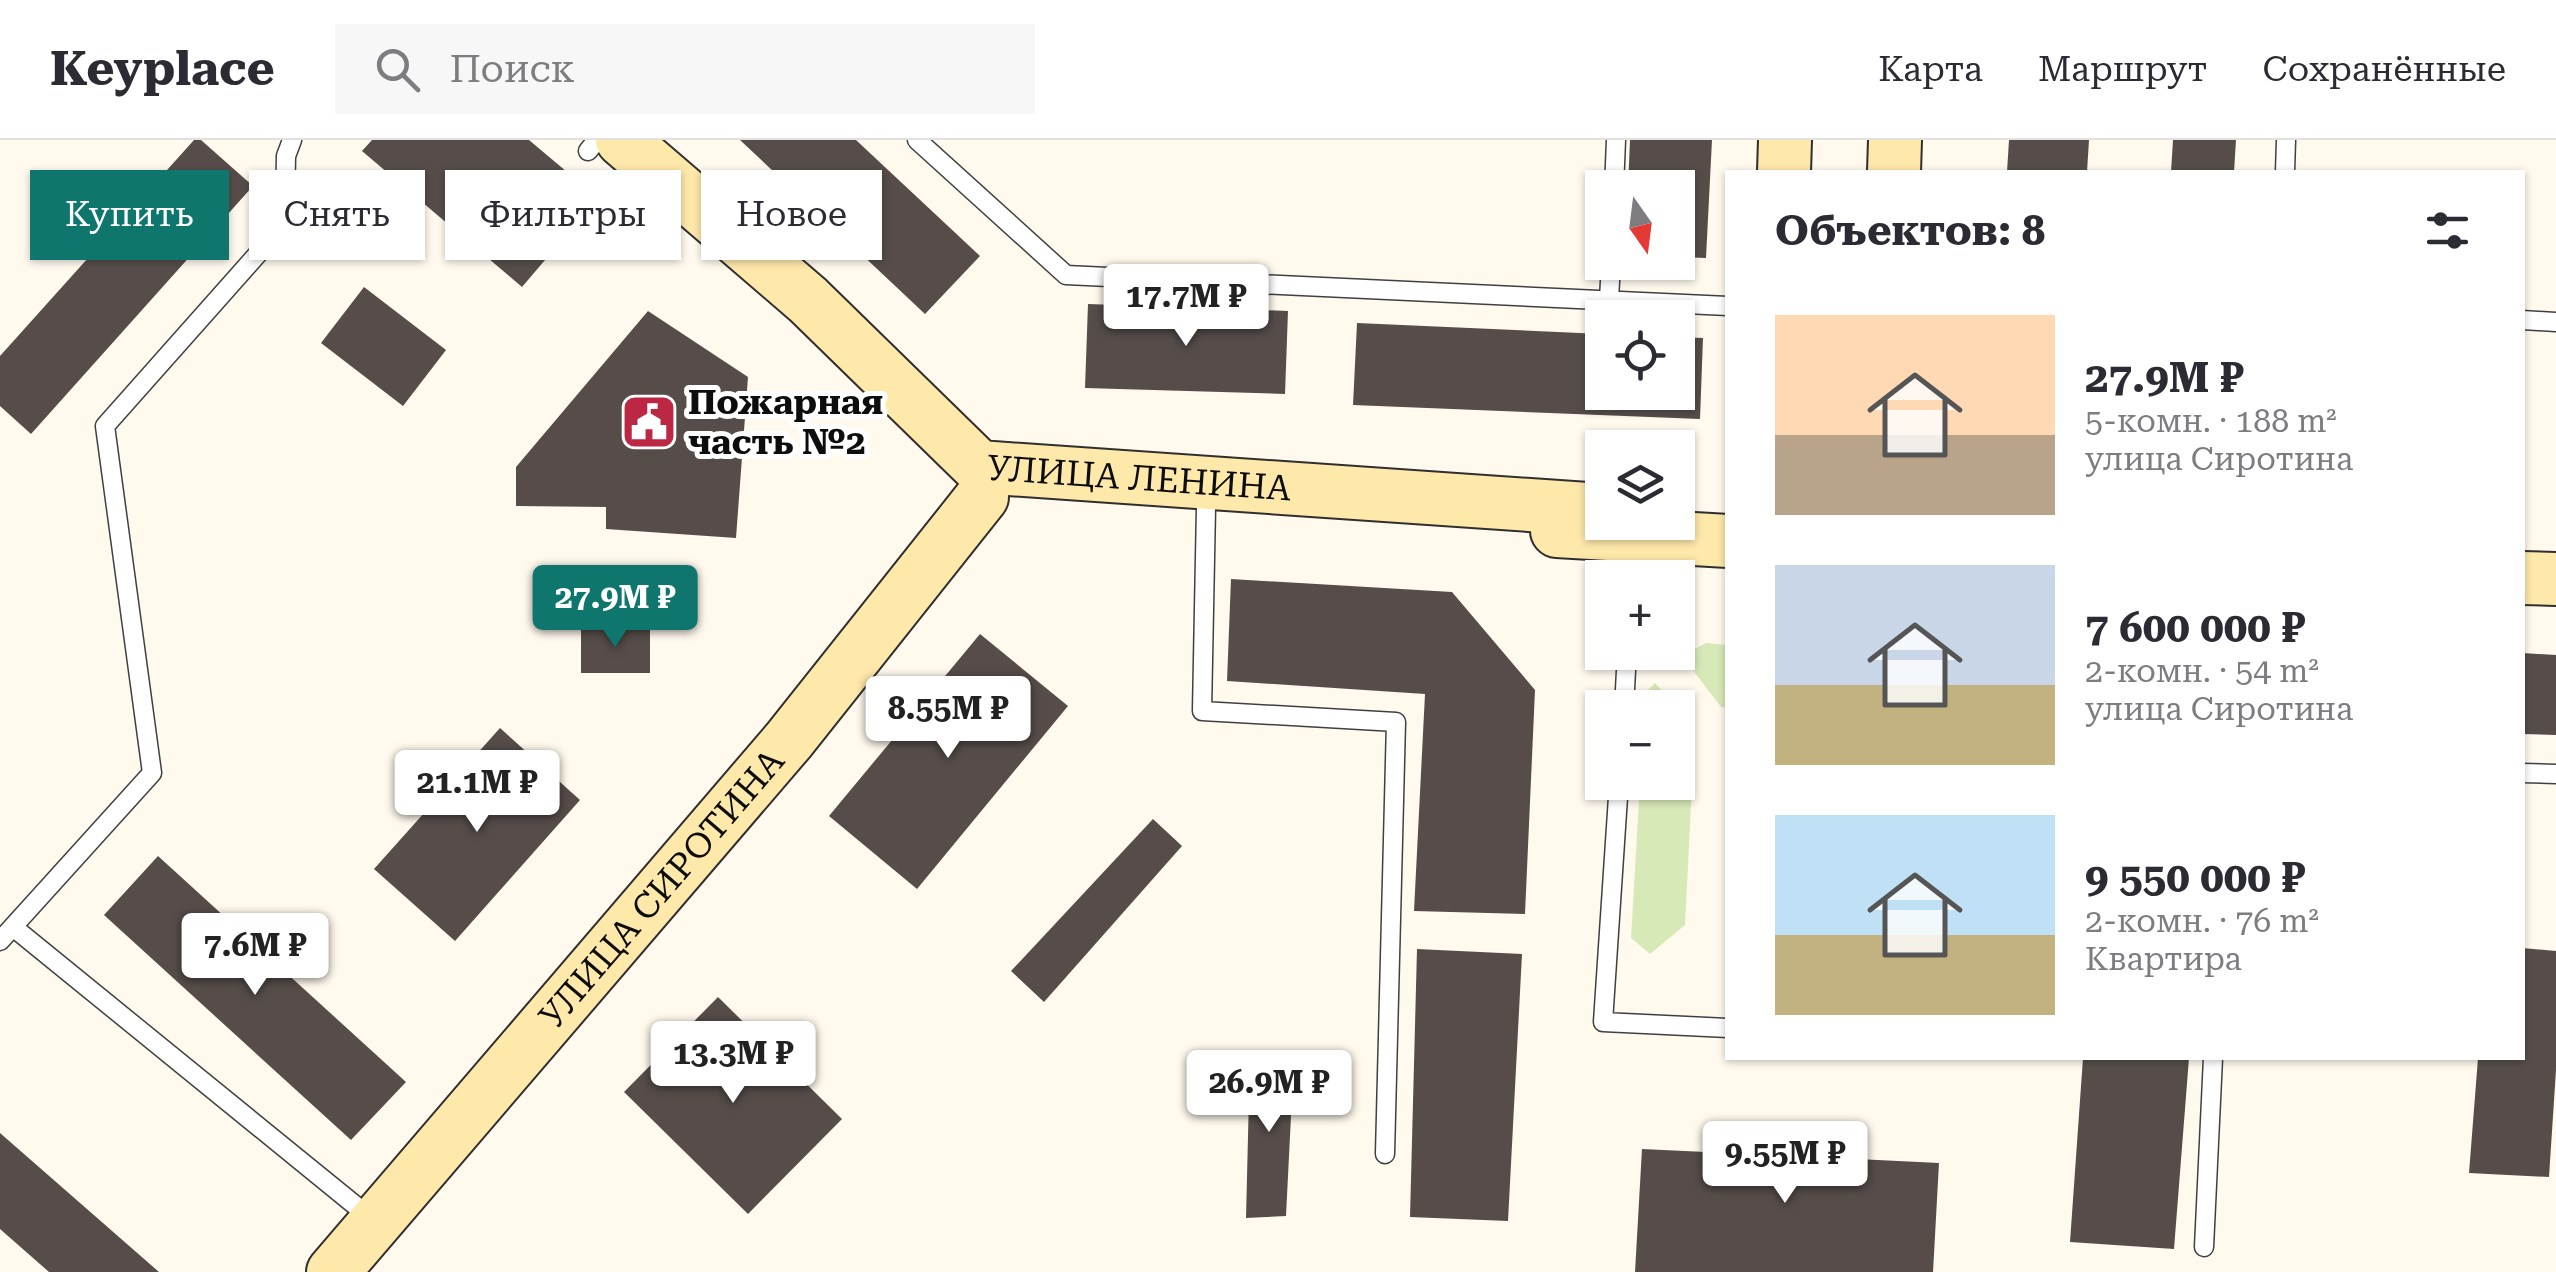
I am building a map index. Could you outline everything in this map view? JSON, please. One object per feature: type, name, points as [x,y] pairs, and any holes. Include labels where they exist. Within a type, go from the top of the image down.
[{"type":"main road","points":[[1784,170],[1785,140]]},
{"type":"main road","points":[[1894,170],[1895,140]]},
{"type":"main road","name":"УЛИЦА ЛЕНИНА","points":[[603,144],[808,300],[981,482],[1585,535]]},
{"type":"main road","points":[[981,482],[1206,507],[1585,536]]},
{"type":"main road","name":"УЛИЦА СИРОТИНА","points":[[333,1272],[789,740],[981,482]]},
{"type":"main road","name":"УЛИЦА ЛЕНИНА","points":[[1695,525],[1725,517]]},
{"type":"main road","points":[[1636,540],[1725,541]]},
{"type":"main road","points":[[2525,547],[2556,548]]},
{"type":"main road","points":[[2525,578],[2556,579]]},
{"type":"lane","points":[[292,140],[286,156],[285,210],[270,239],[105,426],[152,774],[6,934],[376,1222]]},
{"type":"lane","points":[[917,140],[1066,274],[1610,300],[1611,280]]},
{"type":"lane","points":[[1615,170],[1616,140]]},
{"type":"lane","points":[[2285,170],[2286,140]]},
{"type":"lane","points":[[1695,304],[1725,306]]},
{"type":"lane","points":[[2525,320],[2556,322]]},
{"type":"lane","points":[[1206,507],[1202,711],[1396,722],[1385,1154]]},
{"type":"lane","points":[[2525,773],[2556,774]]},
{"type":"lane","points":[[1618,800],[1603,1022],[1725,1028]]},
{"type":"lane","points":[[2204,1247],[2213,1060]]},
{"type":"green space","points":[[1706,643],[1725,645],[1725,707],[1721,707],[1693,670],[1695,649]]},
{"type":"green space","points":[[1639,800],[1691,800],[1685,925],[1650,954],[1631,938]]},
{"type":"building","points":[[194,140],[201,140],[249,182],[249,190],[229,213],[229,170],[167,170]]},
{"type":"building","points":[[372,140],[529,140],[565,170],[445,170],[445,222],[425,205],[425,170],[384,170],[362,151]]},
{"type":"building","points":[[740,140],[856,140],[980,256],[925,314],[868,260],[882,260],[882,170],[772,170]]},
{"type":"building","points":[[1630,140],[1712,140],[1706,258],[1695,258],[1695,170],[1629,170]]},
{"type":"building","points":[[2009,140],[2089,140],[2087,170],[2007,170]]},
{"type":"building","points":[[2173,140],[2236,140],[2234,170],[2171,170]]},
{"type":"building","points":[[86,260],[187,260],[31,434],[0,406],[0,356]]},
{"type":"building","points":[[490,260],[545,260],[522,287]]},
{"type":"building","points":[[364,287],[446,350],[403,406],[321,343]]},
{"type":"building","points":[[1088,304],[1288,311],[1285,394],[1085,388]]},
{"type":"building","name":"Пожарная часть №2","points":[[648,311],[748,377],[736,538],[606,529],[606,507],[516,506],[516,467]]},
{"type":"building","points":[[1357,323],[1585,333],[1585,410],[1695,410],[1695,338],[1703,338],[1700,419],[1353,405]]},
{"type":"building","points":[[1231,579],[1452,592],[1535,690],[1525,914],[1414,911],[1425,694],[1227,681]]},
{"type":"building","points":[[581,628],[650,628],[650,673],[581,673]]},
{"type":"building","points":[[980,634],[1068,706],[917,889],[829,816]]},
{"type":"building","points":[[2525,653],[2556,655],[2556,735],[2525,734]]},
{"type":"building","points":[[500,728],[580,800],[455,941],[374,869]]},
{"type":"building","points":[[1153,819],[1182,846],[1044,1002],[1011,971]]},
{"type":"building","points":[[158,856],[406,1082],[351,1140],[104,915]]},
{"type":"building","points":[[2525,948],[2556,951],[2556,1070],[2549,1177],[2469,1173],[2478,1060],[2525,1060]]},
{"type":"building","points":[[1417,949],[1522,954],[1508,1221],[1410,1217]]},
{"type":"building","points":[[718,997],[842,1119],[748,1214],[624,1092]]},
{"type":"building","points":[[1250,1055],[1294,1056],[1286,1216],[1246,1218]]},
{"type":"building","points":[[2083,1060],[2189,1060],[2174,1249],[2070,1242]]},
{"type":"building","points":[[1729,1122],[1858,1129],[1857,1159],[1939,1163],[1933,1272],[1635,1272],[1642,1149],[1727,1153]]},
{"type":"building","points":[[0,1133],[159,1272],[49,1272],[0,1229]]},
{"type":"place","name":"Пожарная часть №2","points":[[649,422]]}]
